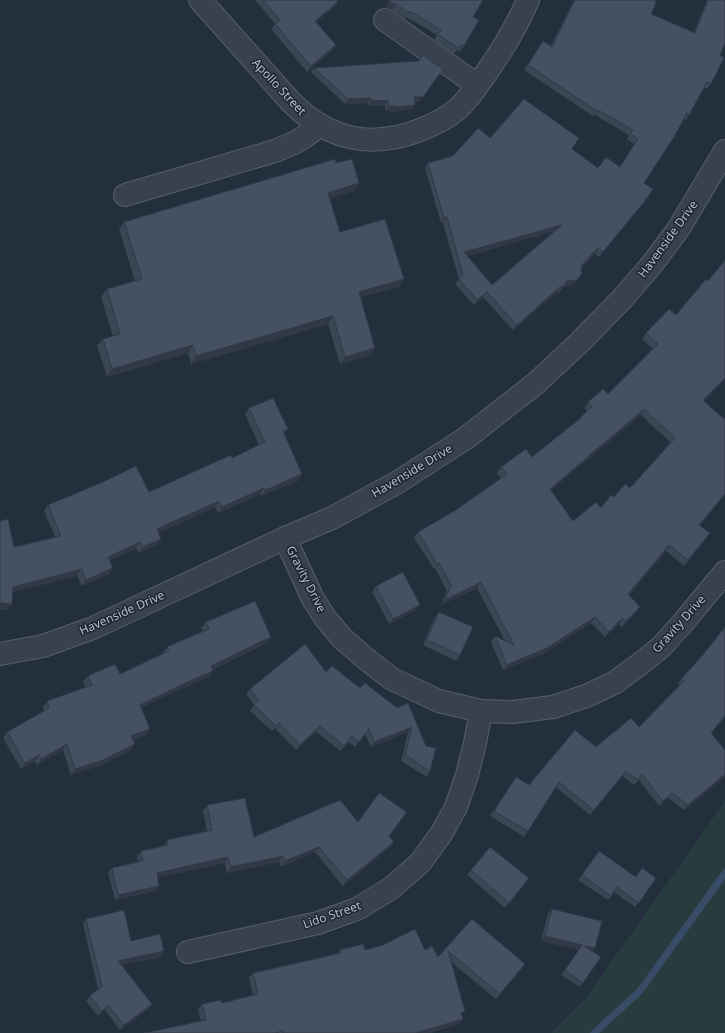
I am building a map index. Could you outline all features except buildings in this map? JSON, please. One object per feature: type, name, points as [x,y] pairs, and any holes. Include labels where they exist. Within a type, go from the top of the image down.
[{"type":"street","name":"Apollo Street","points":[[200,0],[303,114],[319,126],[332,132],[359,139],[383,140],[406,135],[435,124],[456,111],[477,86],[498,56],[524,11],[528,0]]},
{"type":"street","points":[[385,20],[477,86]]},
{"type":"street","points":[[126,195],[275,151],[294,143],[319,126]]},
{"type":"street","name":"Havenside Drive","points":[[0,654],[44,646],[93,628],[285,538],[332,518],[398,482],[466,438],[536,384],[612,309],[653,263],[678,228],[725,151]]},
{"type":"street","name":"Gravity Drive","points":[[285,538],[313,599],[326,619],[342,638],[392,679],[439,701],[481,711],[513,712],[553,707],[586,696],[614,683],[661,647],[725,572]]},
{"type":"street","name":"Lido Street","points":[[188,952],[318,923],[357,909],[390,889],[420,863],[441,834],[456,807],[467,775],[481,711]]},
{"type":"green space","points":[[725,801],[725,1033],[551,1033],[585,999]]},
{"type":"waterway","points":[[594,1033],[640,991],[725,873]]}]
